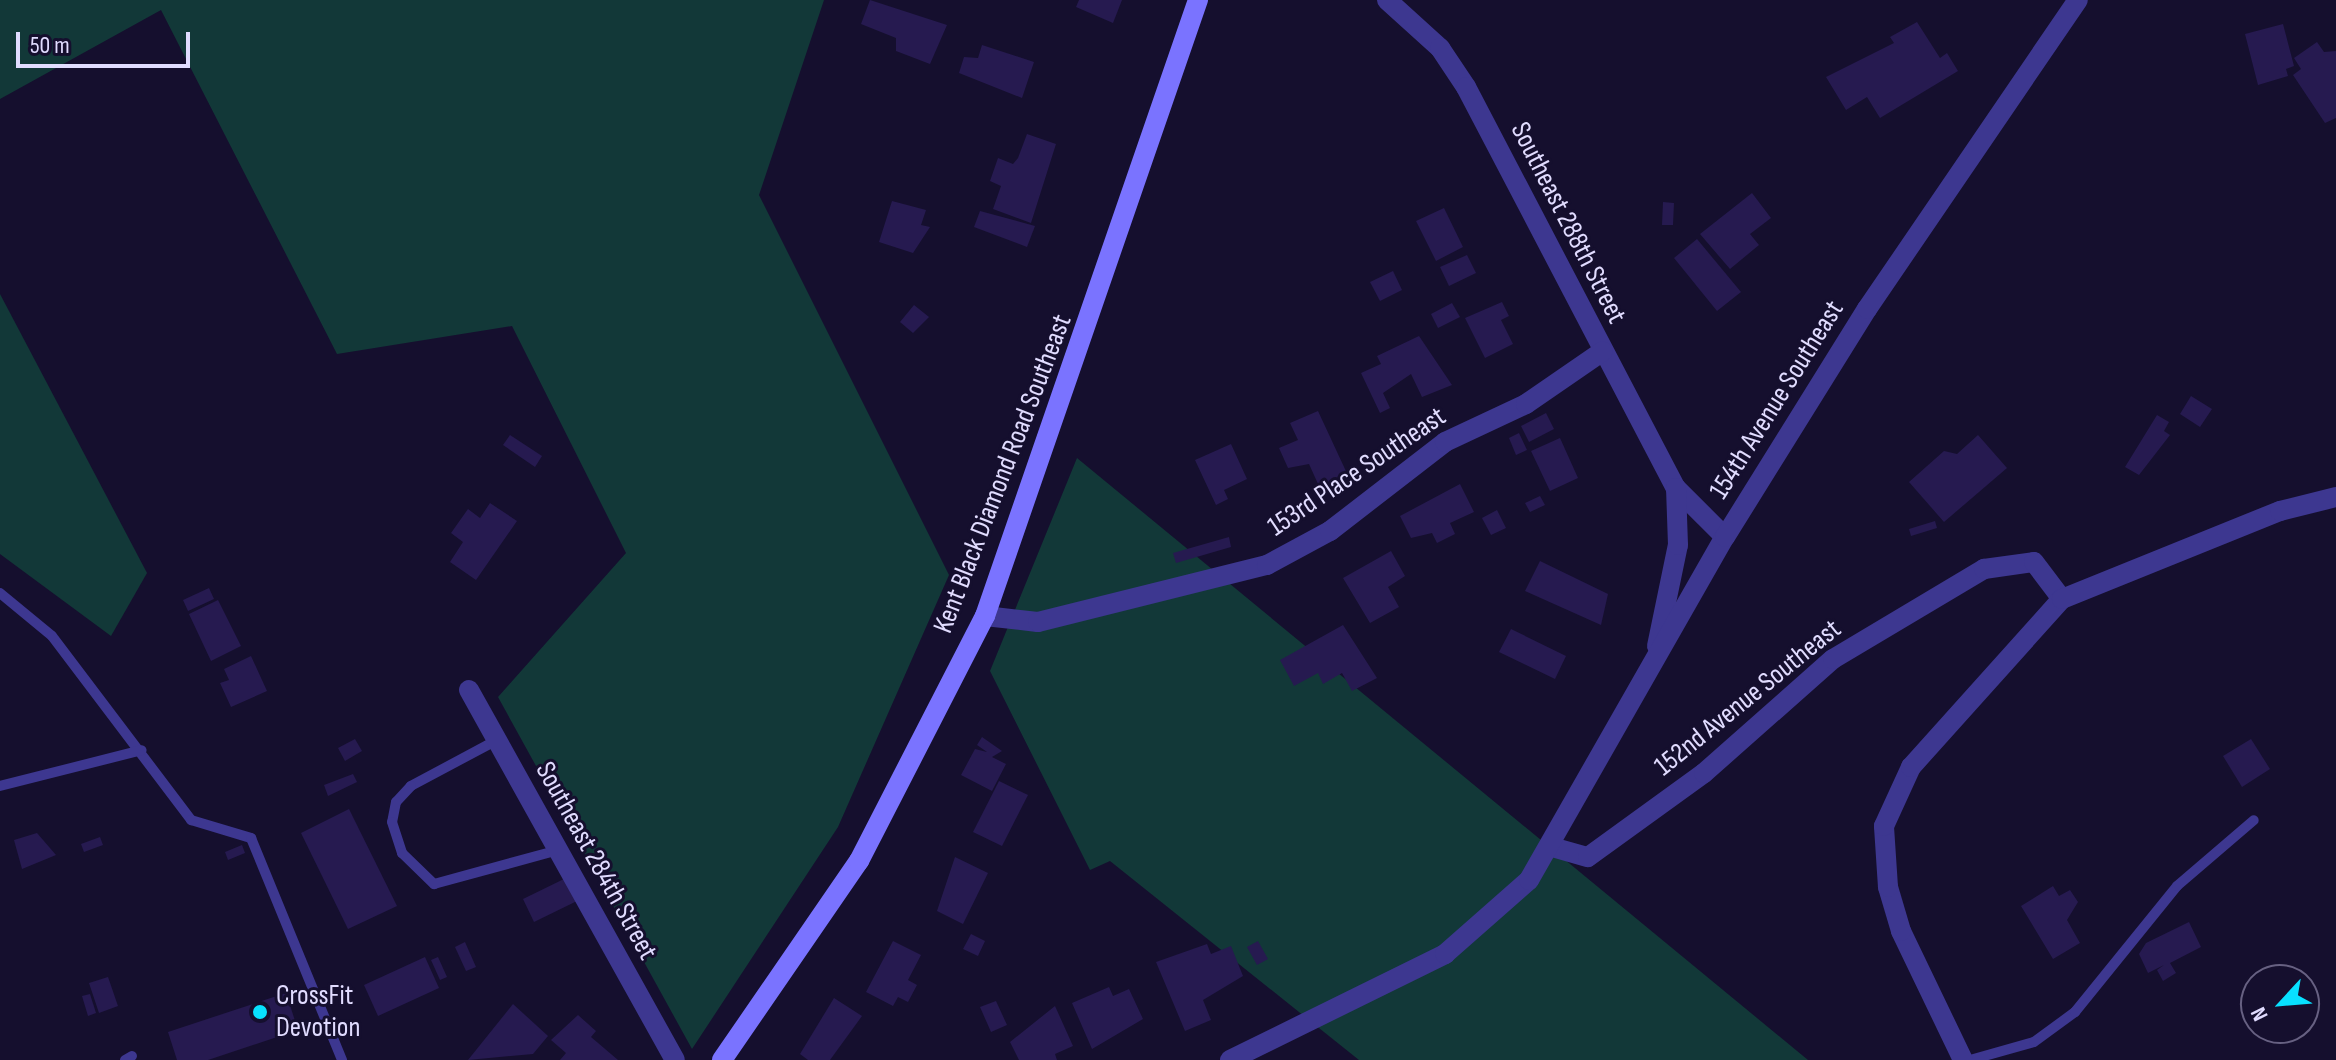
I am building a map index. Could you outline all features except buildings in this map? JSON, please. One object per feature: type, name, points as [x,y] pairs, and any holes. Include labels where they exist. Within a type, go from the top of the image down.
[{"type":"street","name":"Kent Black Diamond Road Southeast","points":[[722,1060],[859,861],[985,616],[1198,0]]},
{"type":"street","name":"Southeast 288th Street","points":[[1387,0],[1440,48],[1466,87],[1676,488],[1725,537]]},
{"type":"street","name":"154th Avenue Southeast","points":[[1552,847],[1725,537],[1904,252],[2078,0]]},
{"type":"street","name":"153rd Place Southeast","points":[[985,616],[1038,622],[1267,565],[1330,531],[1445,442],[1526,404],[1603,351]]},
{"type":"street","name":"Southeast 288th Street","points":[[1654,663],[1677,555],[1676,488]]},
{"type":"street","points":[[1960,1058],[1901,931],[1884,826],[1911,767],[2062,599],[2280,511],[2336,497]]},
{"type":"street","name":"152nd Avenue Southeast","points":[[1552,847],[1588,857],[1704,773],[1833,659],[1984,569],[2034,562],[2062,599]]},
{"type":"street","name":"Southeast 284th Street","points":[[469,690],[675,1060]]},
{"type":"street","points":[[1230,1060],[1445,954],[1508,904],[1552,847]]},
{"type":"lane","points":[[0,593],[52,636],[123,736],[142,750],[191,820],[251,838],[342,1060]]},
{"type":"lane","points":[[497,740],[411,786],[396,802],[392,822],[402,853],[434,884],[558,850]]},
{"type":"lane","points":[[0,786],[142,750]]},
{"type":"lane","points":[[1960,1058],[2034,1042],[2075,1012],[2177,886],[2254,820]]},
{"type":"green space","points":[[0,0],[824,0],[759,195],[949,575],[838,827],[692,1049],[498,697],[626,553],[512,326],[337,354],[161,10],[0,99]]},
{"type":"green space","points":[[0,294],[147,573],[111,636],[0,554]]},
{"type":"green space","points":[[1077,458],[1808,1060],[1359,1060],[1110,861],[1090,870],[990,671]]},
{"type":"place","name":"CrossFit Devotion","points":[[260,1012]]}]
